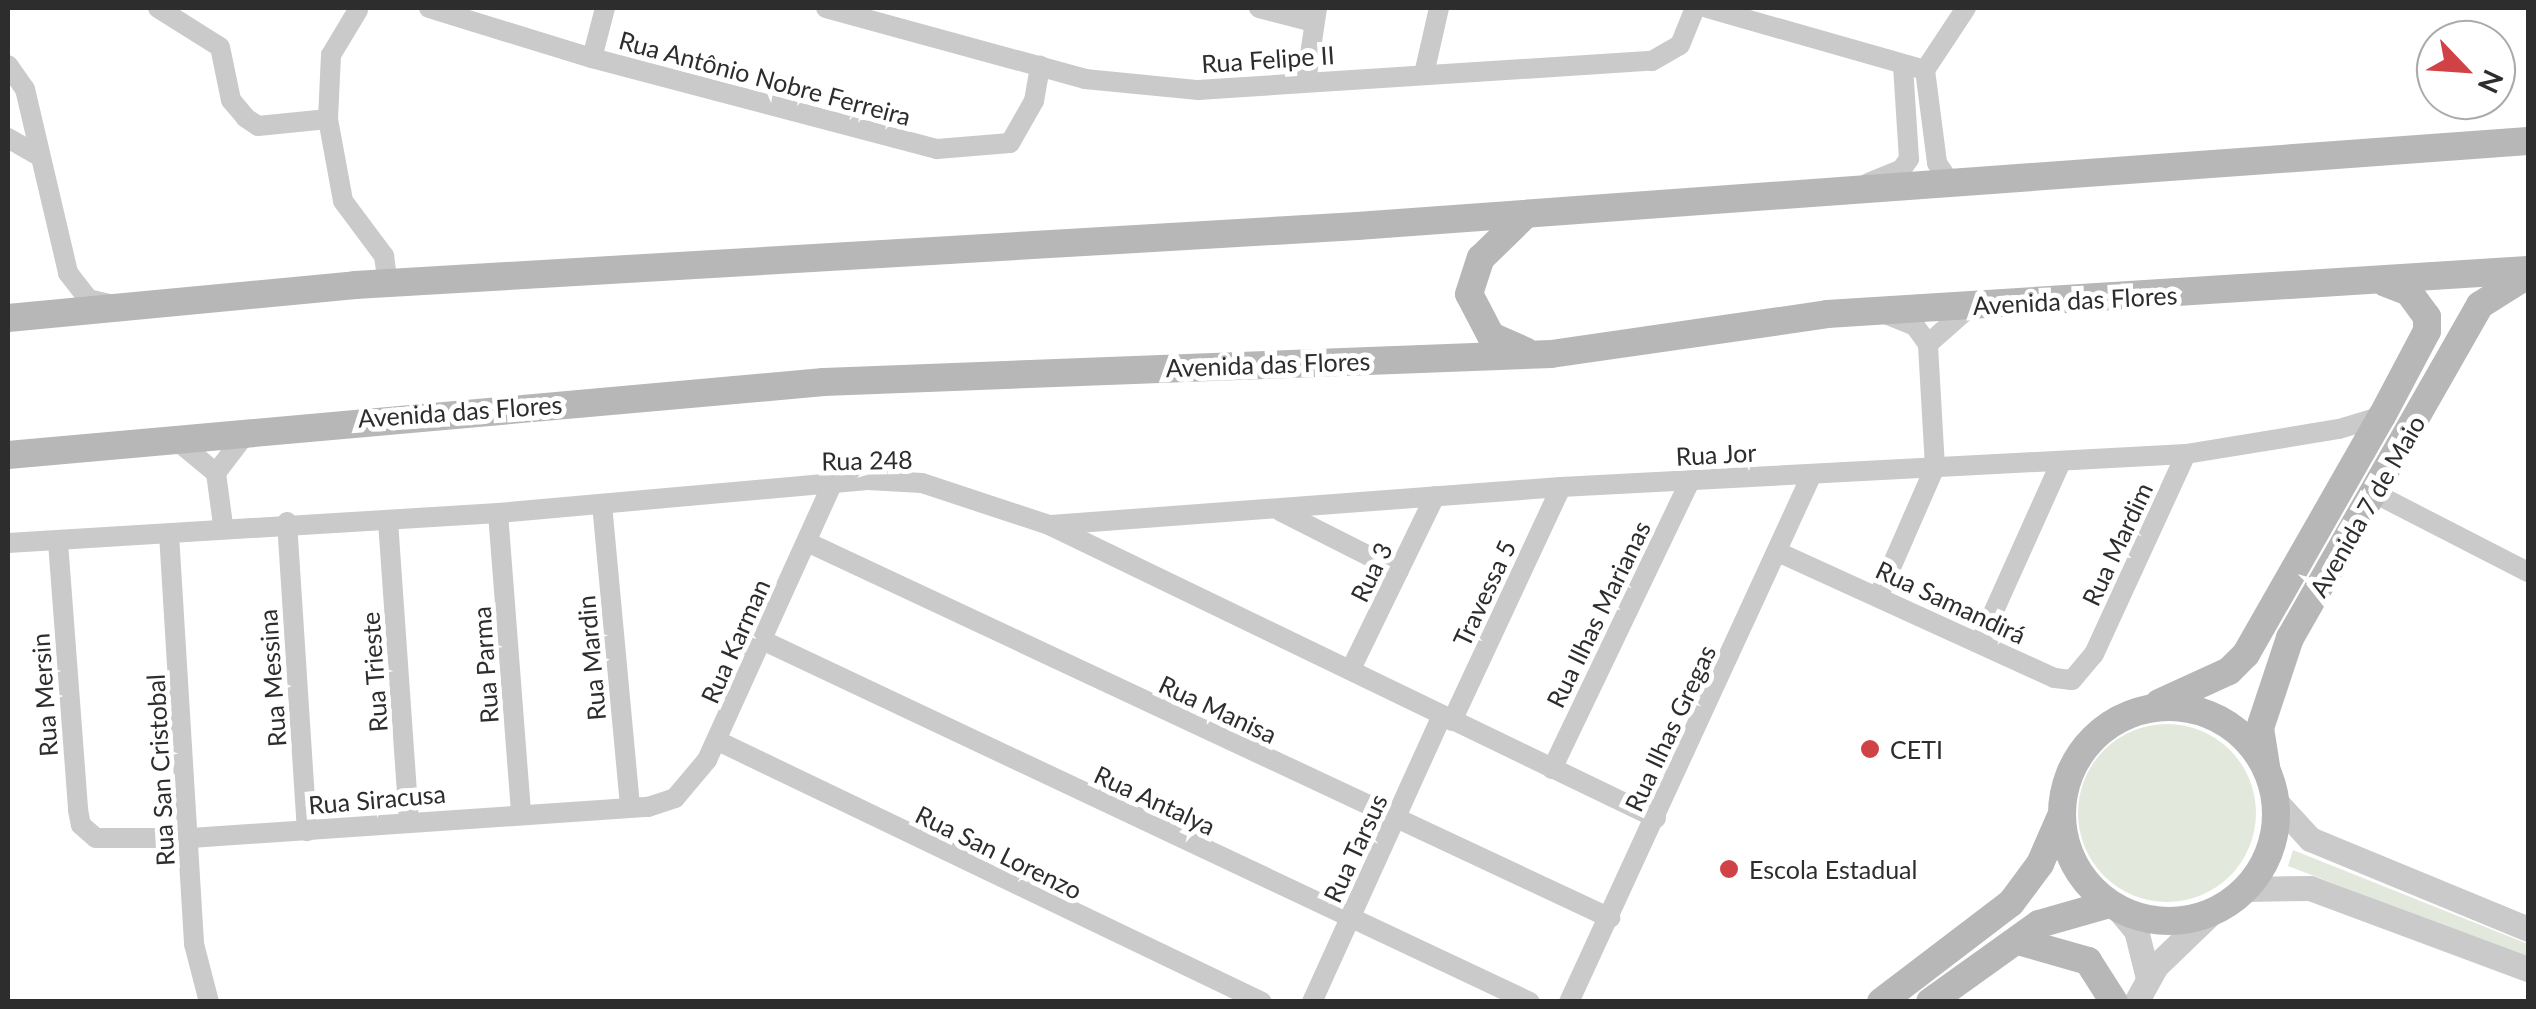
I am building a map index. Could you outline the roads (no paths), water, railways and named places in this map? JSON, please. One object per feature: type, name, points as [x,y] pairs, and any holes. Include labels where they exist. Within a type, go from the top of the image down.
[{"type":"main road","points":[[2458,148],[2528,128]]},
{"type":"main road","points":[[8,318],[388,284],[1812,195],[2528,141]]},
{"type":"main road","points":[[1526,214],[1481,258],[1469,294],[1491,336],[1511,349],[1552,354]]},
{"type":"main road","name":"Avenida das Flores","points":[[8,456],[249,430],[824,382],[1552,354],[1730,325],[1876,312],[2528,273]]},
{"type":"main road","name":"Avenida 7 de Maio","points":[[2266,768],[2260,728],[2272,680],[2480,306],[2528,273]]},
{"type":"main road","name":"Avenida 7 de Maio","points":[[2144,708],[2228,671],[2246,654],[2382,416],[2427,330],[2420,303],[2385,282]]},
{"type":"main road","points":[[1881,1002],[2011,903],[2040,864],[2061,816],[2066,780],[2084,748],[2110,723],[2144,708],[2193,708],[2236,730],[2266,768],[2276,802],[2268,856],[2244,890],[2211,913],[2149,920],[2114,907],[2076,866],[2061,816]]},
{"type":"main road","points":[[1930,1002],[2058,914],[2114,907]]},
{"type":"main road","points":[[2018,940],[2088,961],[2114,1002]]},
{"type":"street","points":[[158,8],[220,47],[231,100],[258,126],[328,119]]},
{"type":"street","name":"Rua Antônio Nobre Ferreira","points":[[430,8],[592,58],[889,138],[968,151],[1010,143],[1023,128],[1040,66]]},
{"type":"street","points":[[592,58],[605,8]]},
{"type":"street","name":"Rua Felipe II","points":[[826,8],[1040,66],[1155,90],[1652,61],[1680,44],[1695,8]]},
{"type":"street","points":[[1259,8],[1315,15],[1306,80]]},
{"type":"street","points":[[1424,74],[1439,8]]},
{"type":"street","points":[[1707,8],[1925,70]]},
{"type":"street","points":[[1951,184],[1937,164],[1925,70],[1966,8]]},
{"type":"street","points":[[358,10],[331,55],[328,119],[343,200],[384,256],[388,284]]},
{"type":"street","points":[[8,65],[25,89],[36,154],[68,272],[88,299],[124,306]]},
{"type":"street","points":[[1812,195],[1901,170],[1912,146],[1903,66]]},
{"type":"street","points":[[8,138],[36,154]]},
{"type":"street","points":[[8,318],[56,301],[68,272]]},
{"type":"street","points":[[1928,344],[1972,306]]},
{"type":"street","points":[[1876,312],[1903,318],[1928,344],[1936,467],[1879,595]]},
{"type":"street","name":"Rua Jor","points":[[1049,525],[1279,511],[1561,487],[2060,464],[2186,454],[2382,416]]},
{"type":"street","points":[[216,473],[249,430]]},
{"type":"street","points":[[175,439],[216,473],[223,526]]},
{"type":"street","name":"Rua Mardim","points":[[2094,654],[2186,454]]},
{"type":"street","points":[[1980,642],[2060,464]]},
{"type":"street","name":"Rua Ilhas Gregas","points":[[1569,1002],[1812,474]]},
{"type":"street","name":"Rua Ilhas Marianas","points":[[1552,769],[1690,481]]},
{"type":"street","name":"Rua 248","points":[[8,542],[58,542],[287,522],[388,521],[832,484],[922,483],[1049,525],[1656,818]]},
{"type":"street","name":"Rua Karman","points":[[662,804],[685,789],[718,741],[832,484]]},
{"type":"street","name":"Travessa 5","points":[[1447,718],[1561,487]]},
{"type":"street","points":[[2376,494],[2527,569]]},
{"type":"street","name":"Rua 3","points":[[1351,669],[1435,496]]},
{"type":"street","name":"Rua Mardin","points":[[602,504],[630,807]]},
{"type":"street","points":[[1279,511],[1399,570]]},
{"type":"street","name":"Rua Parma","points":[[498,513],[522,812]]},
{"type":"street","name":"Rua Trieste","points":[[388,521],[409,820]]},
{"type":"street","name":"Rua Messina","points":[[287,522],[306,831]]},
{"type":"street","name":"Rua San Cristobal","points":[[169,534],[192,838],[194,944],[208,1002]]},
{"type":"street","name":"Rua Mersin","points":[[58,542],[78,810],[81,824],[96,838]]},
{"type":"street","name":"Rua Manisa","points":[[807,542],[1610,918]]},
{"type":"street","name":"Rua Samandirá","points":[[1778,552],[2065,680],[2080,675],[2094,654]]},
{"type":"street","name":"Rua Antalya","points":[[762,640],[1530,1002]]},
{"type":"street","name":"Rua Tarsus","points":[[1312,1002],[1396,818],[1447,718]]},
{"type":"street","name":"Rua San Lorenzo","points":[[718,741],[1262,1002]]},
{"type":"street","points":[[2276,802],[2310,839],[2528,928]]},
{"type":"street","name":"Rua Siracusa","points":[[96,838],[192,838],[662,804]]},
{"type":"street","points":[[2244,890],[2310,888],[2528,969]]},
{"type":"street","points":[[2114,907],[2136,930],[2148,978]]},
{"type":"street","points":[[2136,1002],[2148,978],[2211,913]]},
{"type":"place","name":"CETI","points":[[1870,749]]},
{"type":"place","name":"Escola Estadual","points":[[1729,869]]}]
